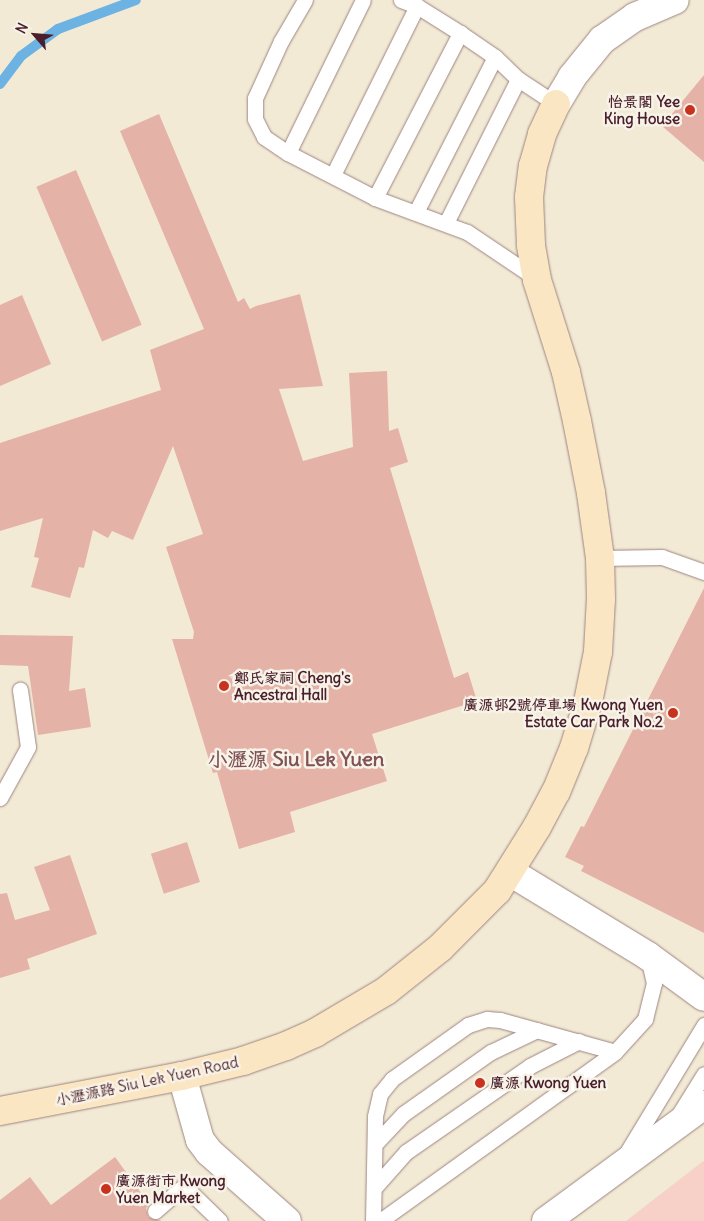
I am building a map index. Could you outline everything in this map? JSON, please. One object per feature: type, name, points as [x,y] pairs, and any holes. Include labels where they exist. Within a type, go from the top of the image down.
[{"type":"street","name":"小瀝源路 Siu Lek Yuen Road","points":[[0,1110],[182,1076],[243,1061],[286,1046],[315,1033],[386,991],[440,948],[497,891],[510,872],[556,792],[574,748],[588,702],[598,652],[601,599],[600,558],[591,493],[571,396],[537,280],[531,246],[529,197],[537,150],[556,104],[572,77],[602,40],[635,17],[675,0]]},
{"type":"street","points":[[510,872],[648,956],[704,997]]},
{"type":"street","points":[[182,1076],[200,1140],[209,1152],[287,1221]]},
{"type":"street","points":[[546,1221],[704,1105]]},
{"type":"lane","points":[[306,0],[270,63],[254,105],[255,120],[264,137],[288,153],[375,198],[466,232],[537,280]]},
{"type":"lane","points":[[288,153],[363,0]]},
{"type":"lane","points":[[401,0],[417,6],[460,32],[495,58],[518,79],[556,104]]},
{"type":"lane","points":[[333,175],[417,6]]},
{"type":"lane","points":[[375,198],[460,32]]},
{"type":"lane","points":[[416,212],[495,58]]},
{"type":"lane","points":[[446,223],[518,79]]},
{"type":"lane","points":[[600,558],[662,557],[704,572]]},
{"type":"lane","points":[[0,798],[28,747],[20,690]]},
{"type":"lane","points":[[380,1221],[615,1052],[645,1019],[654,984],[648,956]]},
{"type":"lane","points":[[374,1221],[376,1116],[380,1094],[392,1079],[468,1025],[487,1018],[615,1052]]},
{"type":"lane","points":[[618,1168],[704,1025]]},
{"type":"lane","points":[[375,1144],[403,1114],[491,1052],[537,1030]]},
{"type":"lane","points":[[375,1187],[406,1152],[530,1066],[579,1041]]},
{"type":"lane","points":[[669,1130],[704,1074]]},
{"type":"lane","points":[[154,1211],[184,1186],[220,1221]]},
{"type":"shaded area","points":[[704,1161],[704,1221],[626,1221],[702,1162]]},
{"type":"building","name":"怡景閣 Yee King House","points":[[704,75],[704,162],[662,126]]},
{"type":"building","points":[[159,114],[238,302],[244,298],[250,309],[300,294],[323,386],[279,389],[303,461],[353,447],[349,373],[387,371],[389,431],[398,428],[408,462],[390,468],[454,678],[468,672],[477,701],[372,734],[387,781],[290,812],[295,832],[239,849],[217,772],[213,773],[172,639],[193,639],[194,632],[166,547],[203,534],[173,446],[133,540],[112,531],[108,538],[93,530],[84,568],[79,567],[70,598],[31,587],[39,558],[34,557],[43,518],[0,531],[0,443],[161,390],[150,350],[204,329],[120,131]]},
{"type":"building","points":[[76,170],[142,325],[102,341],[36,187]]},
{"type":"building","points":[[22,295],[51,364],[0,386],[0,305]]},
{"type":"building","name":"廣源邨2號停車場 Kwong Yuen Estate Car Park No.2","points":[[704,588],[704,933],[581,871],[584,866],[565,857],[581,826],[584,827]]},
{"type":"building","points":[[0,635],[73,636],[69,691],[85,688],[91,727],[38,735],[28,666],[0,665]]},
{"type":"building","points":[[187,842],[200,882],[164,894],[151,854]]},
{"type":"building","points":[[70,855],[97,934],[27,959],[30,969],[0,978],[0,894],[7,893],[15,920],[50,910],[34,867]]},
{"type":"building","name":"廣源街市 Kwong Yuen Market","points":[[115,1157],[149,1204],[146,1208],[148,1217],[162,1221],[0,1221],[0,1200],[30,1177],[51,1205]]},
{"type":"waterway","points":[[0,84],[21,56],[58,29],[136,0]]},
{"type":"place","name":"怡景閣 Yee King House","points":[[690,110]]},
{"type":"place","name":"鄭氏家祠 Cheng's Ancestral Hall","points":[[224,686]]},
{"type":"place","name":"廣源邨2號停車場 Kwong Yuen Estate Car Park No.2","points":[[673,713]]},
{"type":"place","name":"廣源 Kwong Yuen","points":[[480,1083]]},
{"type":"place","name":"廣源街市 Kwong Yuen Market","points":[[106,1189]]},
{"type":"district","name":"小瀝源 Siu Lek Yuen","points":[[296,758]]}]
